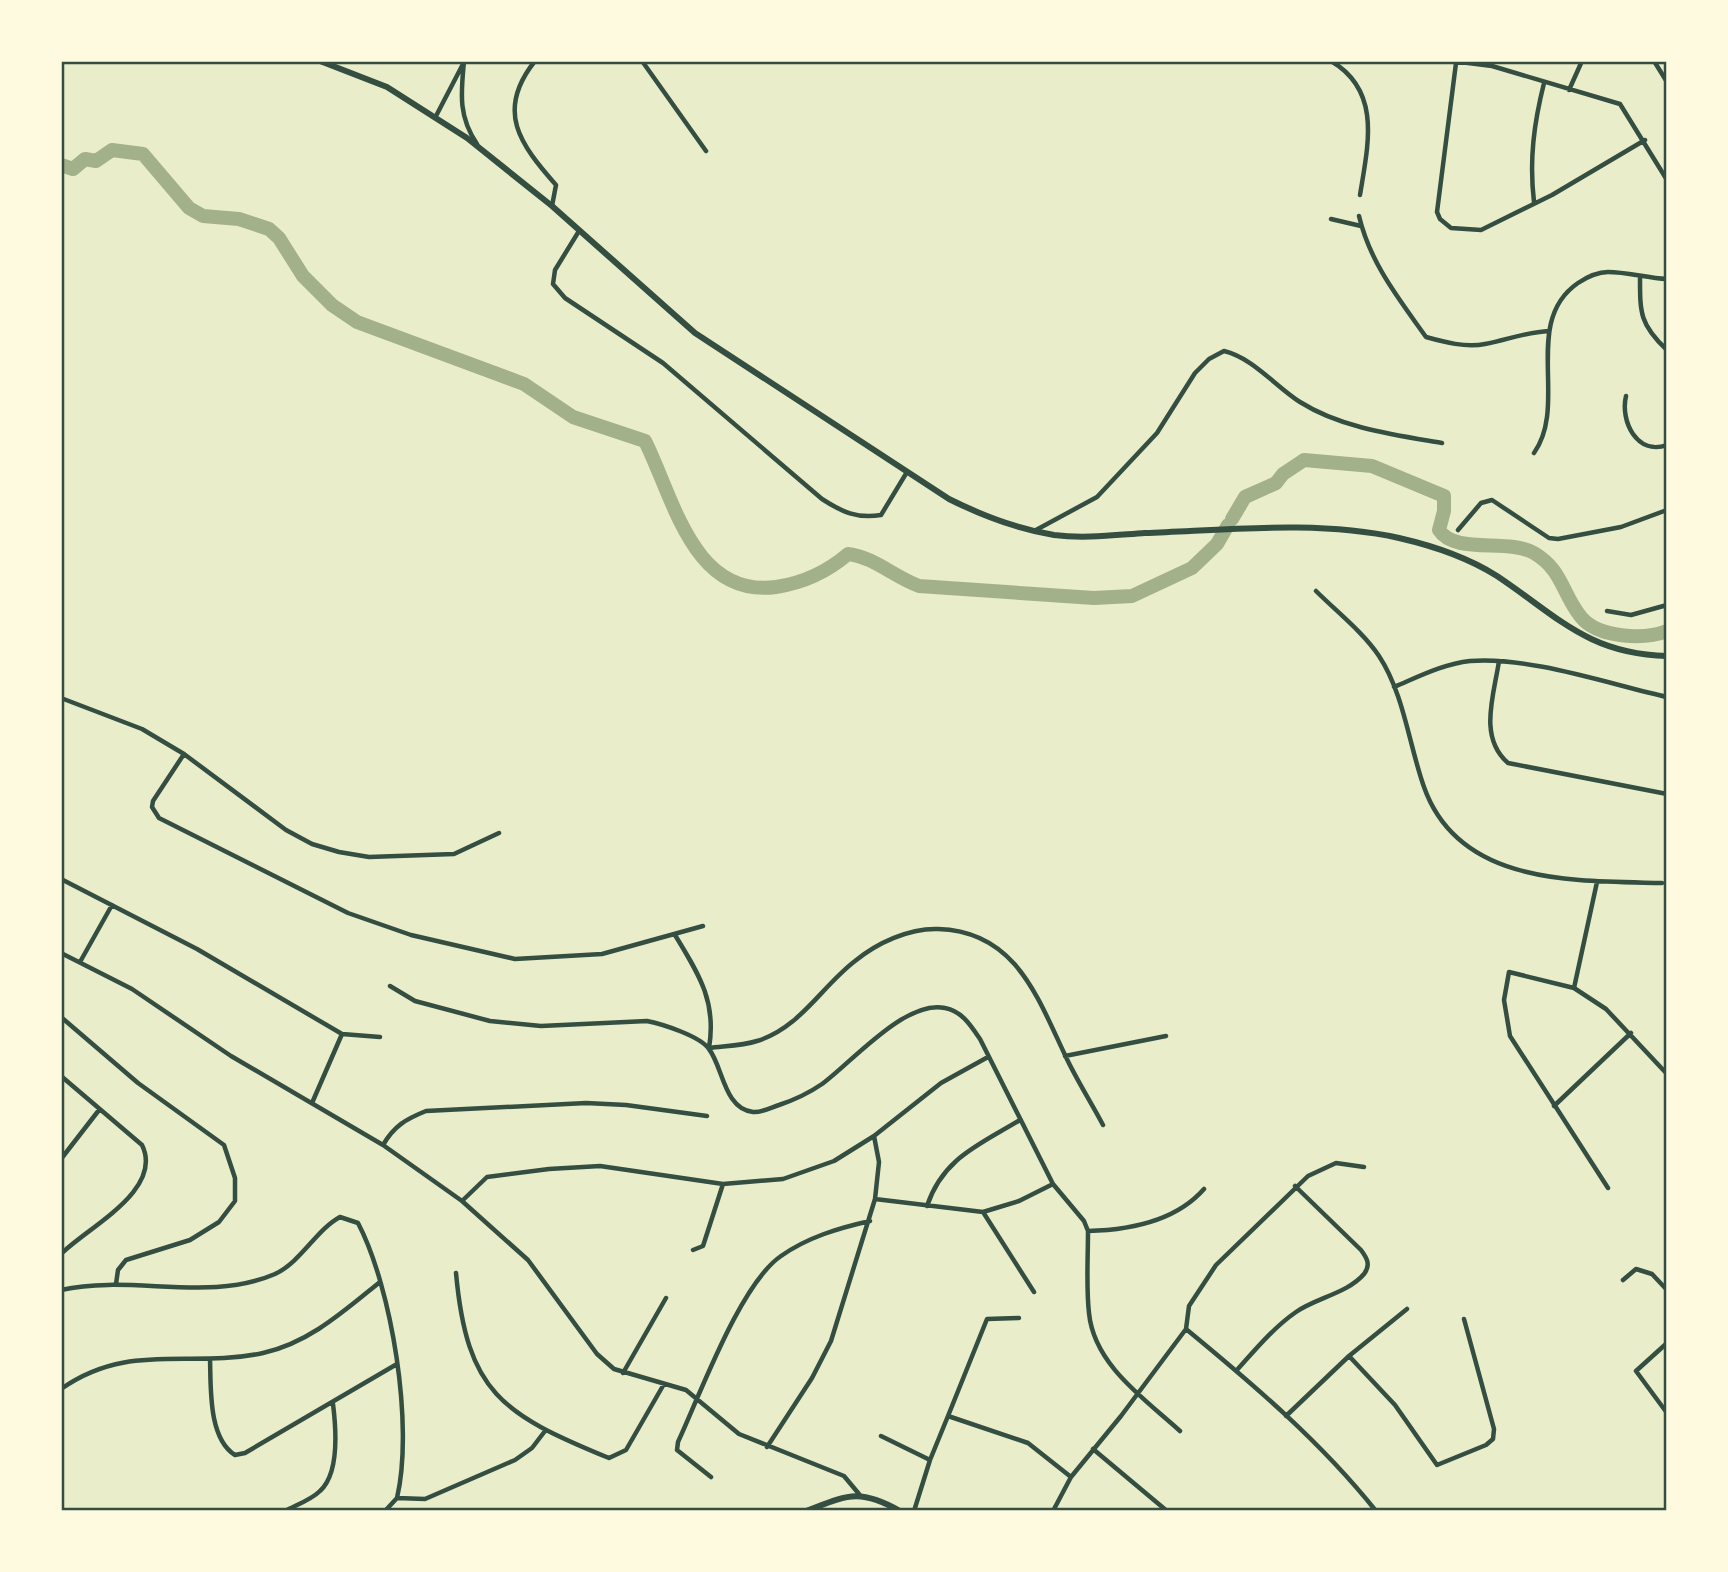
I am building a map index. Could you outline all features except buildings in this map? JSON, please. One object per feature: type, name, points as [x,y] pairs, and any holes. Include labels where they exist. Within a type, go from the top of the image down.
[{"type":"street","points":[[320,61],[387,87],[436,116],[552,206],[695,333],[906,472],[984,516],[1035,531],[1074,536],[1220,530],[1344,530],[1397,537],[1443,549],[1498,577],[1566,627],[1590,639],[1618,649],[1667,656]]},
{"type":"street","points":[[436,116],[464,61]]},
{"type":"street","points":[[464,61],[460,91],[462,114],[467,129],[480,148]]},
{"type":"street","points":[[536,61],[520,84],[515,119],[522,143],[556,185],[552,206]]},
{"type":"street","points":[[642,61],[706,151]]},
{"type":"street","points":[[1331,61],[1347,71],[1365,96],[1369,140],[1360,195]]},
{"type":"street","points":[[1569,90],[1582,61]]},
{"type":"street","points":[[1654,61],[1667,82]]},
{"type":"street","points":[[1645,140],[1552,195],[1481,230],[1451,228],[1440,219],[1437,212],[1454,62],[1493,64],[1544,83],[1620,104],[1645,140],[1667,180]]},
{"type":"street","points":[[1534,202],[1530,170],[1534,123],[1544,83]]},
{"type":"street","points":[[1359,216],[1378,268],[1426,337],[1445,342],[1485,344],[1525,332],[1549,331]]},
{"type":"street","points":[[1331,219],[1361,226]]},
{"type":"street","points":[[579,231],[555,270],[553,284],[565,298],[663,363],[822,499],[849,514],[864,518],[881,515],[906,472]]},
{"type":"street","points":[[1534,453],[1545,432],[1549,331],[1556,306],[1569,289],[1587,277],[1606,272],[1667,279]]},
{"type":"street","points":[[1640,278],[1640,313],[1654,338],[1667,350]]},
{"type":"street","points":[[1035,531],[1097,497],[1157,433],[1195,373],[1209,359],[1224,351],[1239,354],[1301,403],[1319,411],[1373,431],[1441,443]]},
{"type":"street","points":[[1626,396],[1624,406],[1636,440],[1644,447],[1655,449],[1667,445]]},
{"type":"street","points":[[1458,530],[1481,503],[1492,500],[1503,504],[1549,538],[1558,539],[1621,527],[1667,510]]},
{"type":"street","points":[[1316,591],[1379,655],[1394,687],[1424,789],[1439,817],[1461,841],[1487,861],[1520,872],[1597,881],[1662,883]]},
{"type":"street","points":[[1607,611],[1631,615],[1667,605]]},
{"type":"street","points":[[1394,687],[1440,668],[1469,662],[1499,661],[1667,697]]},
{"type":"street","points":[[1499,661],[1489,733],[1496,753],[1508,763],[1667,794]]},
{"type":"street","points":[[61,698],[142,729],[184,754],[286,830],[312,844],[369,857],[454,854],[499,832]]},
{"type":"street","points":[[184,754],[153,801],[154,814],[348,913],[411,935],[515,959],[602,954],[703,926]]},
{"type":"street","points":[[61,879],[197,949],[342,1034],[380,1037]]},
{"type":"street","points":[[1574,988],[1597,881]]},
{"type":"street","points":[[80,962],[112,905]]},
{"type":"street","points":[[390,986],[415,1000],[490,1021],[541,1026],[647,1021],[676,1030],[709,1048],[757,1041],[798,1018],[855,961],[908,932],[960,930],[987,940],[1014,964],[1036,991],[1065,1056],[1103,1125]]},
{"type":"street","points":[[675,935],[705,984],[712,1028],[709,1048],[729,1093],[745,1109],[754,1112],[795,1099],[821,1085],[898,1021],[924,1008],[945,1007],[965,1017],[1053,1184],[1084,1221],[1088,1231],[1089,1315],[1095,1339],[1106,1360],[1180,1431]]},
{"type":"street","points":[[61,953],[132,989],[231,1056],[383,1145],[462,1201],[528,1261],[597,1354],[614,1369],[686,1390],[738,1434],[844,1476],[859,1494]]},
{"type":"street","points":[[1608,1188],[1510,1036],[1504,1000],[1509,972],[1574,988],[1606,1009],[1667,1074]]},
{"type":"street","points":[[61,1017],[138,1083],[224,1145],[235,1178],[235,1201],[219,1222],[190,1240],[126,1260],[118,1270],[116,1284]]},
{"type":"street","points":[[1554,1106],[1631,1033]]},
{"type":"street","points":[[312,1103],[342,1034]]},
{"type":"street","points":[[1065,1056],[1166,1036]]},
{"type":"street","points":[[462,1201],[487,1177],[549,1169],[600,1166],[723,1184],[783,1179],[834,1161],[874,1136],[941,1083],[988,1057]]},
{"type":"street","points":[[61,1076],[142,1145],[148,1156],[146,1172],[136,1189],[61,1254]]},
{"type":"street","points":[[383,1145],[391,1130],[405,1120],[426,1111],[586,1104],[626,1105],[707,1115]]},
{"type":"street","points":[[61,1159],[99,1110]]},
{"type":"street","points":[[927,1206],[934,1186],[945,1169],[961,1155],[1020,1120]]},
{"type":"street","points":[[767,1447],[812,1378],[831,1340],[875,1199],[879,1162],[874,1136]]},
{"type":"street","points":[[1061,1511],[1054,1508],[1071,1477],[1139,1394],[1185,1329],[1189,1306],[1216,1265],[1295,1186],[1336,1163],[1364,1167]]},
{"type":"street","points":[[693,1250],[703,1246],[723,1184]]},
{"type":"street","points":[[875,1199],[983,1212],[1018,1201],[1053,1184]]},
{"type":"street","points":[[1237,1370],[1275,1329],[1296,1312],[1364,1275],[1367,1258],[1361,1250],[1295,1186]]},
{"type":"street","points":[[1088,1231],[1121,1230],[1180,1210],[1204,1189]]},
{"type":"street","points":[[983,1212],[1034,1292]]},
{"type":"street","points":[[61,1290],[88,1284],[235,1287],[278,1273],[340,1217],[358,1223],[369,1245],[380,1282],[397,1364],[404,1424],[397,1498],[385,1511]]},
{"type":"street","points":[[711,1476],[677,1450],[715,1357],[755,1283],[780,1256],[818,1236],[870,1220]]},
{"type":"street","points":[[1623,1280],[1636,1269],[1644,1269],[1667,1290]]},
{"type":"street","points":[[456,1273],[468,1351],[485,1381],[507,1407],[545,1431],[608,1458],[616,1457],[626,1450],[664,1384]]},
{"type":"street","points":[[61,1389],[101,1368],[151,1357],[210,1359],[264,1353],[290,1345],[321,1328],[380,1282]]},
{"type":"street","points":[[623,1373],[666,1298]]},
{"type":"street","points":[[1286,1416],[1349,1356],[1407,1309]]},
{"type":"street","points":[[914,1511],[930,1460],[987,1320],[1019,1318]]},
{"type":"street","points":[[1349,1356],[1395,1405],[1437,1465],[1493,1438],[1494,1430],[1464,1319]]},
{"type":"street","points":[[1185,1329],[1237,1370],[1332,1458],[1376,1511]]},
{"type":"street","points":[[1667,1343],[1636,1371],[1667,1413]]},
{"type":"street","points":[[210,1359],[212,1399],[222,1443],[235,1455],[245,1453],[333,1404],[397,1364]]},
{"type":"street","points":[[285,1511],[320,1492],[331,1471],[335,1425],[333,1404]]},
{"type":"street","points":[[948,1416],[1028,1443],[1071,1477]]},
{"type":"street","points":[[397,1498],[425,1499],[516,1460],[532,1448],[545,1431]]},
{"type":"street","points":[[881,1436],[930,1460]]},
{"type":"street","points":[[1093,1449],[1167,1511]]},
{"type":"street","points":[[806,1511],[845,1496],[859,1494],[868,1495],[901,1511]]},
{"type":"waterway","points":[[61,165],[73,169],[85,159],[96,161],[112,150],[143,154],[189,208],[203,216],[239,219],[269,229],[279,238],[303,276],[332,305],[357,322],[524,384],[573,417],[645,441],[690,540],[706,561],[725,577],[748,586],[776,587],[796,583],[823,571],[848,554],[867,559],[919,586],[1094,598],[1132,596],[1192,568],[1217,544],[1228,525]]},
{"type":"waterway","points":[[1232,519],[1245,497],[1276,483],[1283,474],[1304,460],[1372,466],[1444,496],[1444,511],[1439,530],[1447,538],[1469,544],[1523,549],[1544,560],[1557,575],[1581,617],[1589,624],[1622,635],[1646,636],[1667,631]]},
{"type":"waterway","points":[[1228,525],[1232,519]]}]
